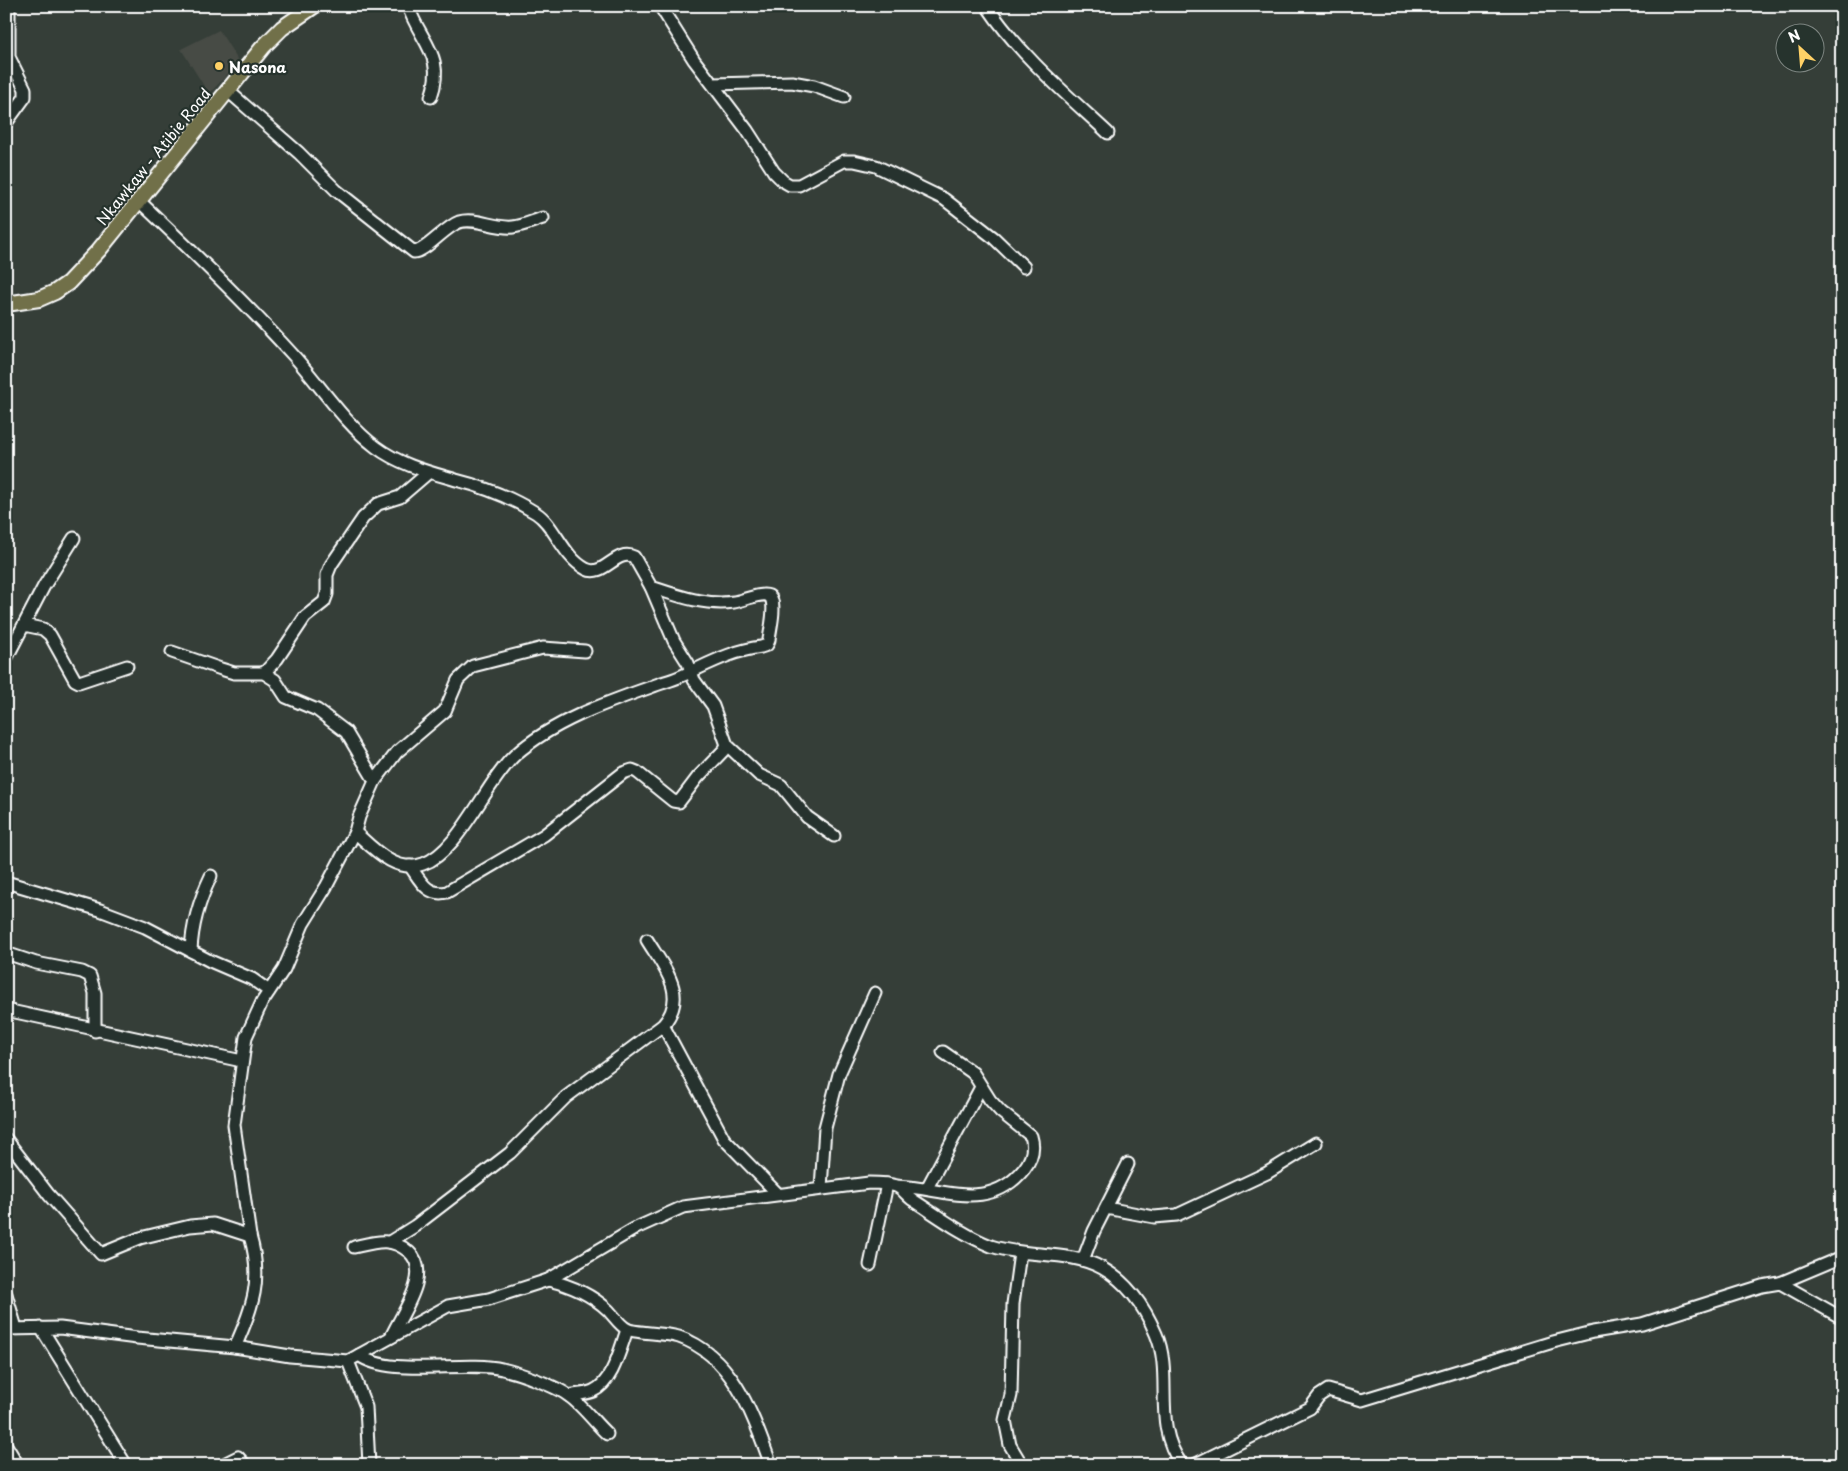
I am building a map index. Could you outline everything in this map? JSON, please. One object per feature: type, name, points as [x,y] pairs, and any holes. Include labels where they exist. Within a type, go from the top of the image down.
[{"type":"main road","name":"Nkawkaw - Atibie Road","points":[[6,304],[39,299],[55,292],[68,283],[99,250],[227,90],[272,37],[291,20],[314,6]]},
{"type":"street","points":[[6,123],[25,97],[25,89],[9,56],[9,6]]},
{"type":"street","points":[[408,6],[434,58],[436,82],[431,97]]},
{"type":"street","points":[[660,6],[694,60],[747,130],[774,172],[790,186],[799,185],[844,161],[854,161],[876,166],[944,199],[994,238],[1024,267]]},
{"type":"street","points":[[987,6],[1005,34],[1023,54],[1108,133]]},
{"type":"street","points":[[713,84],[792,82],[814,86],[844,97]]},
{"type":"street","points":[[227,90],[294,148],[337,192],[414,252],[422,250],[436,236],[457,223],[466,220],[488,225],[513,227],[543,218]]},
{"type":"street","points":[[138,200],[262,322],[367,439],[393,457],[428,473],[487,490],[539,515],[571,558],[590,571],[597,571],[615,559],[630,555],[634,557],[650,587],[674,641],[688,663],[690,672],[713,706],[727,744],[759,775],[781,786],[807,817],[834,836]]},
{"type":"street","points":[[264,673],[277,659],[305,617],[324,602],[327,594],[327,575],[331,565],[363,518],[378,504],[400,497],[428,473]]},
{"type":"street","points":[[6,659],[44,586],[74,538]]},
{"type":"street","points":[[355,832],[392,862],[410,866],[427,862],[442,853],[455,839],[495,777],[516,755],[540,737],[598,708],[690,672],[724,656],[767,645],[770,632],[771,598],[763,594],[734,602],[702,602],[650,587]]},
{"type":"street","points":[[24,625],[43,629],[50,635],[75,680],[79,682],[127,666]]},
{"type":"street","points":[[235,1347],[256,1289],[255,1254],[250,1236],[234,1125],[246,1037],[269,991],[279,978],[303,924],[355,832],[358,817],[374,781],[397,752],[445,712],[458,680],[473,666],[544,648],[585,651]]},
{"type":"street","points":[[172,652],[234,673],[264,673],[280,684],[286,697],[317,710],[346,732],[374,781]]},
{"type":"street","points":[[410,866],[429,891],[438,894],[447,892],[544,835],[623,773],[632,770],[673,801],[679,802],[698,777],[724,750],[727,744]]},
{"type":"street","points":[[191,951],[192,931],[197,910],[211,876]]},
{"type":"street","points":[[6,882],[100,910],[145,927],[252,979],[269,991]]},
{"type":"street","points":[[391,1241],[416,1226],[510,1153],[566,1097],[663,1025],[671,1016],[675,986],[647,940]]},
{"type":"street","points":[[6,953],[36,963],[82,972],[90,976],[95,993],[95,1031]]},
{"type":"street","points":[[821,1188],[825,1128],[840,1074],[875,993]]},
{"type":"street","points":[[6,1010],[95,1031],[242,1061]]},
{"type":"street","points":[[663,1025],[724,1139],[778,1194]]},
{"type":"street","points":[[6,1294],[11,1328],[41,1328],[235,1347],[290,1356],[348,1361],[448,1306],[489,1299],[548,1280],[636,1228],[668,1212],[683,1207],[869,1183],[927,1188],[973,1196],[990,1192],[1011,1182],[1029,1162],[1032,1151],[1031,1136],[1001,1112],[981,1087],[973,1073],[943,1052]]},
{"type":"street","points":[[927,1188],[981,1087]]},
{"type":"street","points":[[6,1139],[49,1195],[101,1254],[140,1238],[190,1226],[213,1224],[250,1236]]},
{"type":"street","points":[[1106,1208],[1154,1217],[1176,1215],[1267,1173],[1316,1143]]},
{"type":"street","points":[[1083,1260],[1128,1164]]},
{"type":"street","points":[[892,1185],[970,1236],[990,1245],[1020,1253],[1083,1260],[1103,1268],[1124,1282],[1154,1331],[1162,1356],[1162,1401],[1168,1443],[1182,1465]]},
{"type":"street","points":[[870,1265],[892,1185]]},
{"type":"street","points":[[354,1247],[381,1240],[391,1241],[402,1245],[413,1256],[419,1270],[416,1283],[391,1337]]},
{"type":"street","points":[[1020,1253],[1013,1304],[1011,1395],[1005,1420],[1010,1445],[1022,1465]]},
{"type":"street","points":[[1194,1465],[1310,1408],[1319,1396],[1328,1390],[1362,1400],[1554,1342],[1626,1325],[1642,1324],[1732,1294],[1780,1283],[1842,1257]]},
{"type":"street","points":[[548,1280],[570,1285],[606,1308],[627,1330],[679,1337],[705,1351],[721,1364],[751,1410],[771,1465]]},
{"type":"street","points":[[1780,1283],[1842,1318]]},
{"type":"street","points":[[41,1328],[126,1465]]},
{"type":"street","points":[[569,1396],[592,1392],[601,1386],[613,1367],[627,1330]]},
{"type":"street","points":[[359,1355],[372,1362],[410,1367],[501,1368],[569,1396],[607,1434]]},
{"type":"street","points":[[348,1361],[366,1406],[369,1465]]},
{"type":"street","points":[[6,1445],[18,1465]]},
{"type":"street","points":[[222,1465],[238,1457],[245,1465]]},
{"type":"shaded area","points":[[219,30],[239,62],[209,94],[181,49]]},
{"type":"place","name":"Nasona","points":[[219,66]]}]
